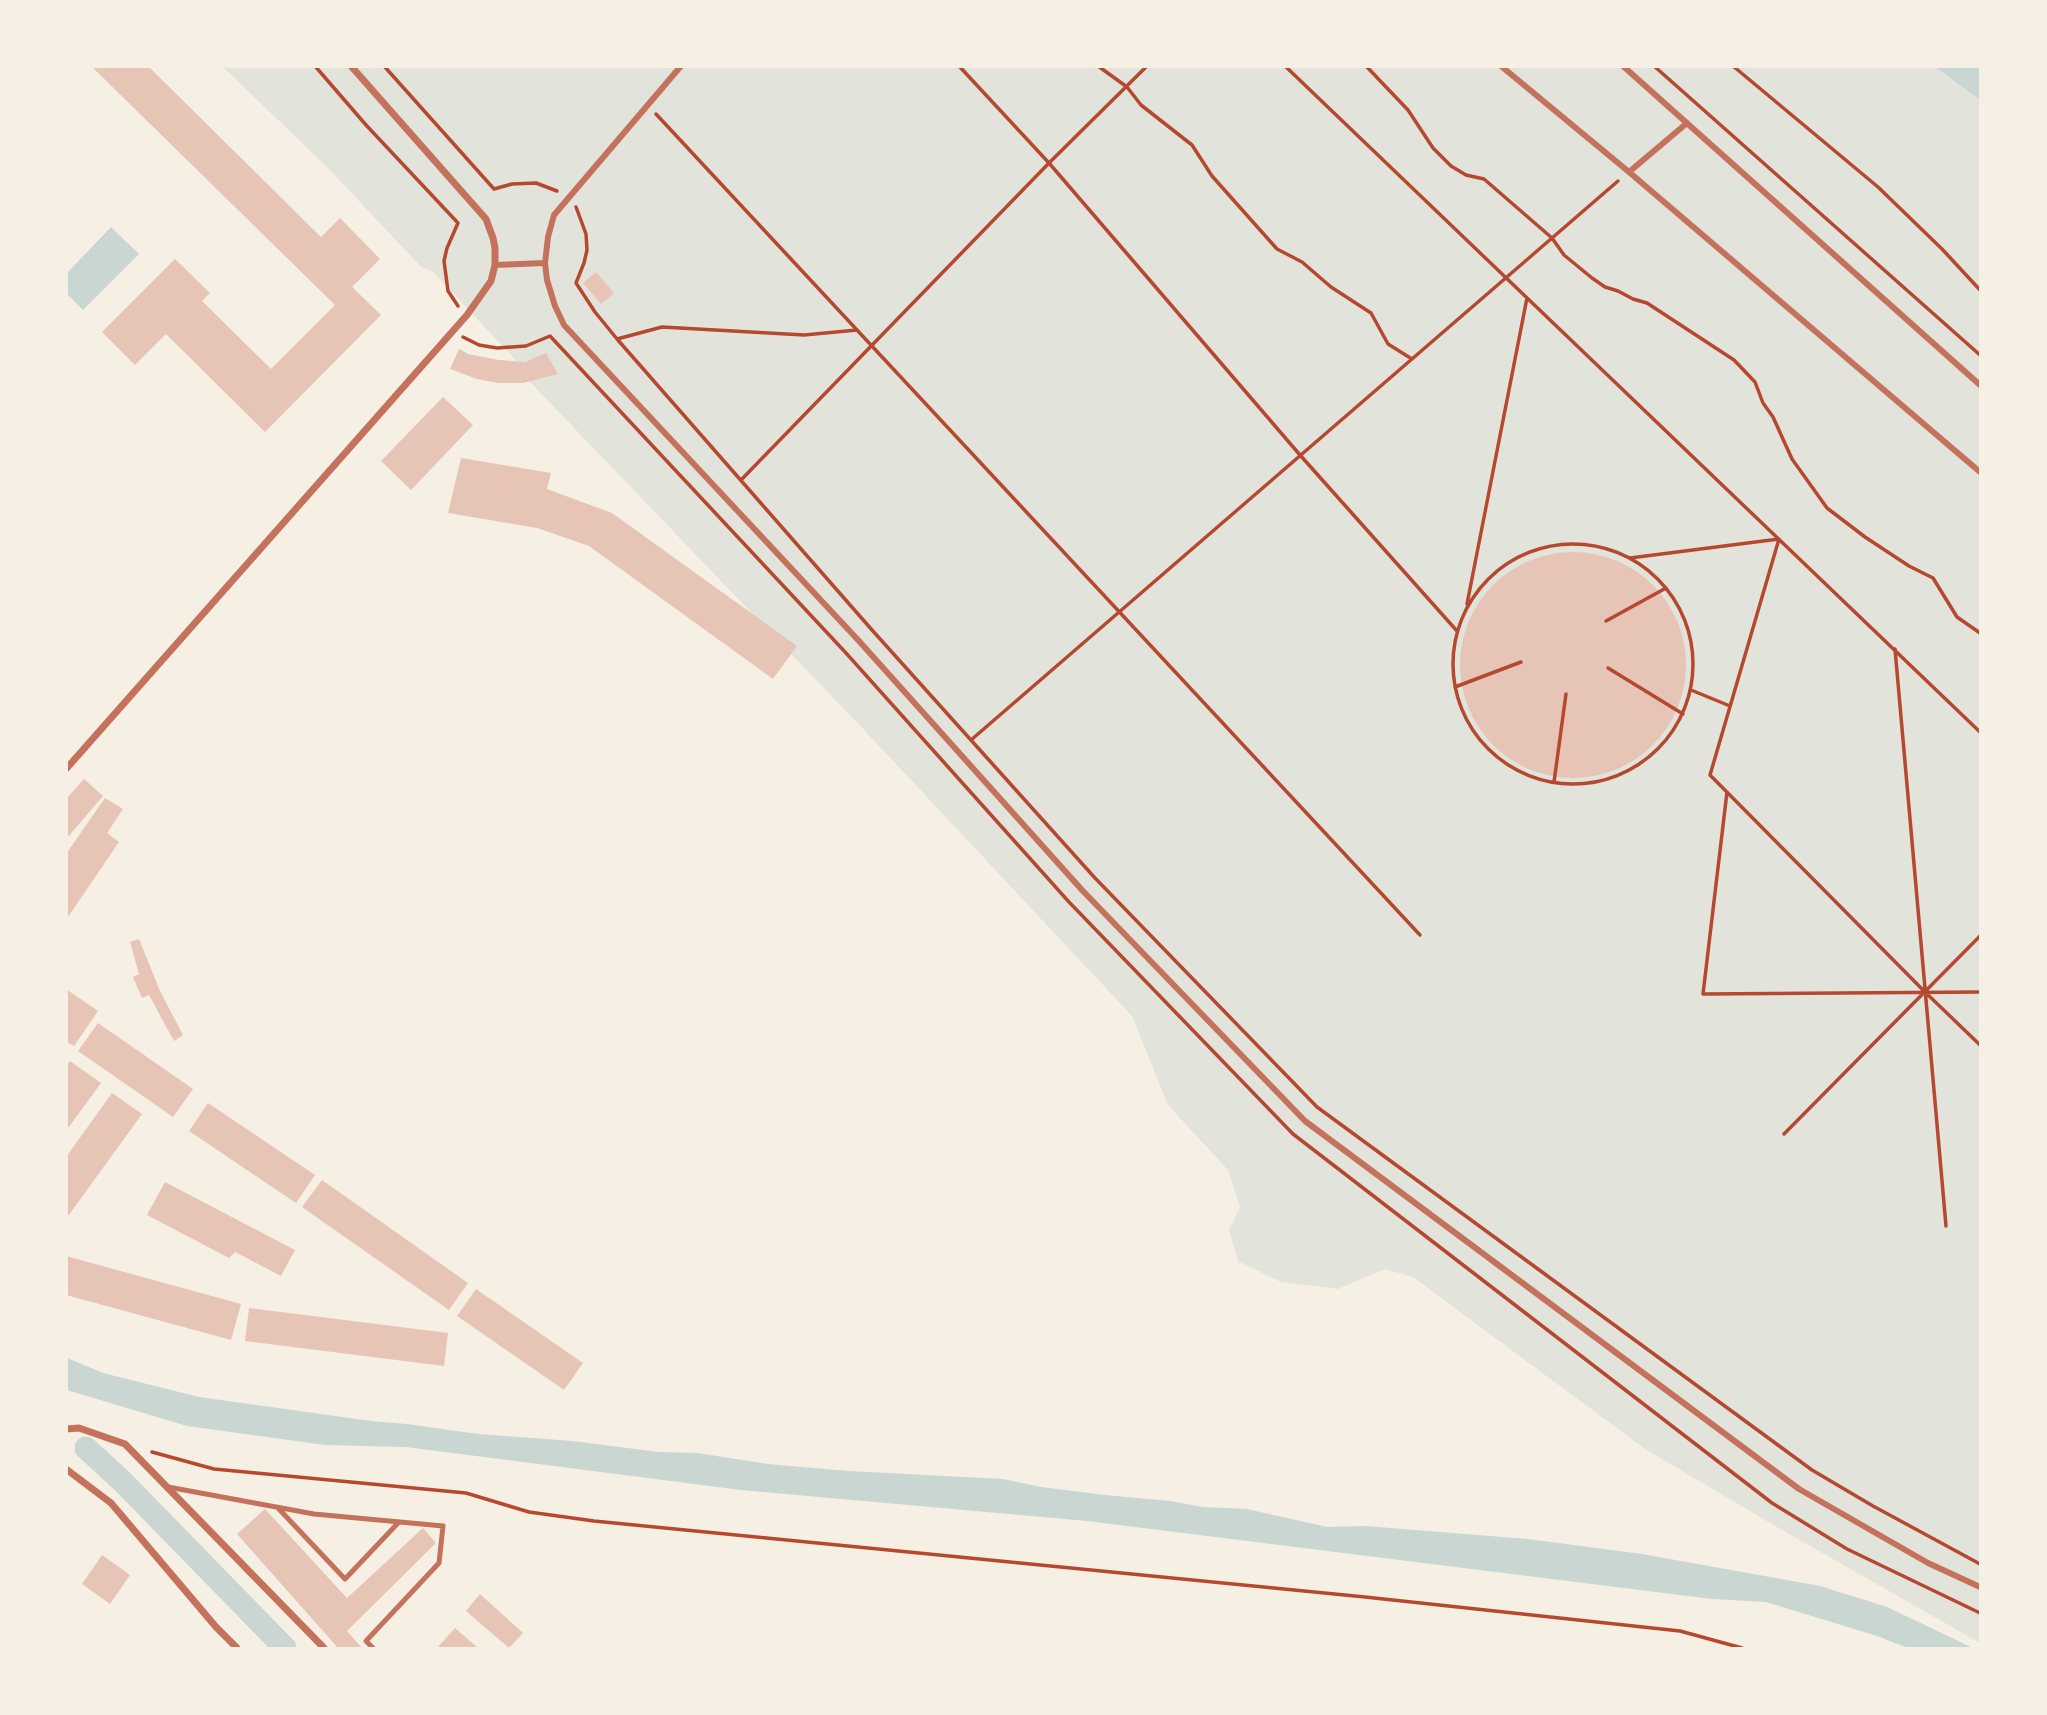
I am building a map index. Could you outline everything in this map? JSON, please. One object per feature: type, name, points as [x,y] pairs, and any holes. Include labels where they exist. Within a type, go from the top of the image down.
[{"type":"street","points":[[66,769],[467,314],[491,281],[495,265],[493,239],[486,219],[351,66]]},
{"type":"street","points":[[681,66],[554,215],[545,263],[547,280],[564,325],[859,641],[1082,890],[1305,1121],[1799,1489],[1928,1563],[1980,1587]]},
{"type":"street","points":[[1501,66],[1980,472]]},
{"type":"street","points":[[1623,66],[1980,385]]},
{"type":"street","points":[[1629,172],[1687,123]]},
{"type":"street","points":[[495,265],[545,263]]},
{"type":"street","points":[[66,1429],[79,1428],[125,1444],[324,1648]]},
{"type":"street","points":[[66,1469],[111,1503],[237,1648]]},
{"type":"lane","points":[[165,1487],[314,1514],[443,1526],[439,1563],[366,1641],[373,1648]]},
{"type":"lane","points":[[278,1507],[345,1579],[399,1522]]},
{"type":"path","points":[[315,66],[458,223],[447,248],[444,261],[445,279],[455,303],[467,314]]},
{"type":"path","points":[[384,66],[494,189],[512,184],[536,183],[556,190],[578,209],[586,234],[584,263],[576,283],[617,339],[1095,878],[1317,1107],[1812,1470],[1980,1564]]},
{"type":"path","points":[[959,66],[1049,163],[1300,455],[1457,631]]},
{"type":"path","points":[[1098,66],[1127,87],[1142,105],[1192,145],[1212,176],[1277,249],[1302,262],[1331,287],[1371,313],[1388,344],[1412,359]]},
{"type":"path","points":[[741,480],[1147,66]]},
{"type":"path","points":[[1285,66],[1980,732]]},
{"type":"path","points":[[1366,66],[1408,110],[1433,148],[1451,166],[1466,175],[1484,179],[1552,238],[1564,256],[1605,287],[1647,303],[1734,360],[1755,382],[1792,459],[1827,508],[1865,537],[1909,566],[1933,578],[1957,617],[1980,633]]},
{"type":"path","points":[[1654,66],[1980,355]]},
{"type":"path","points":[[1733,66],[1878,187],[1980,290]]},
{"type":"path","points":[[648,105],[1420,935]]},
{"type":"path","points":[[971,740],[1629,172]]},
{"type":"path","points":[[1466,610],[1527,298]]},
{"type":"path","points":[[617,339],[662,327],[804,335],[858,330]]},
{"type":"path","points":[[1630,558],[1779,538]]},
{"type":"path","points":[[1779,538],[1710,775],[1980,1045]]},
{"type":"path","points":[[1593,545],[1630,558],[1666,588],[1687,624],[1693,647],[1694,668],[1691,690],[1676,726],[1663,744],[1647,759],[1606,780],[1584,784],[1554,782],[1512,768],[1495,756],[1469,725],[1455,687],[1453,663],[1457,631],[1466,610],[1475,594],[1497,571],[1511,561],[1545,547],[1593,545]]},
{"type":"path","points":[[1606,621],[1666,588]]},
{"type":"path","points":[[1895,649],[1946,1226]]},
{"type":"path","points":[[1455,687],[1521,662]]},
{"type":"path","points":[[1608,668],[1682,714]]},
{"type":"path","points":[[1691,690],[1730,706]]},
{"type":"path","points":[[1554,782],[1566,694]]},
{"type":"path","points":[[1727,792],[1703,994],[1980,992]]},
{"type":"path","points":[[1784,1133],[1980,936]]},
{"type":"path","points":[[150,1451],[214,1469],[466,1493],[529,1512],[594,1521],[1366,1597],[1680,1631],[1742,1648]]},
{"type":"shaded area","points":[[1934,66],[1980,100],[1980,1643],[1645,1449],[1413,1277],[1385,1269],[1338,1289],[1281,1282],[1238,1261],[1229,1230],[1240,1207],[1228,1170],[1168,1105],[1132,1016],[866,732],[528,380],[528,373],[432,271],[422,268],[329,169],[223,67]]},
{"type":"shaded area","points":[[1935,67],[1980,67],[1980,100]]},
{"type":"shaded area","points":[[111,227],[139,254],[83,310],[67,294],[67,273]]},
{"type":"shaded area","points":[[67,1358],[103,1373],[199,1397],[371,1421],[659,1452],[697,1453],[768,1464],[1003,1479],[1105,1495],[1203,1507],[1247,1509],[1327,1527],[1365,1526],[1528,1539],[1642,1554],[1820,1586],[1887,1607],[1973,1648],[1908,1648],[1766,1602],[1712,1599],[1087,1521],[741,1490],[406,1447],[325,1445],[187,1426],[67,1390]]},
{"type":"building","points":[[91,66],[148,66],[321,237],[340,218],[380,259],[352,287],[381,315],[265,432],[166,334],[135,365],[102,332],[175,259],[210,293],[202,301],[271,369],[335,305]]},
{"type":"building","points":[[596,272],[614,293],[601,304],[583,283]]},
{"type":"building","points":[[459,349],[468,354],[525,362],[546,353],[558,374],[523,383],[498,383],[477,379],[450,369]]},
{"type":"building","points":[[443,397],[473,425],[411,490],[381,461]]},
{"type":"building","points":[[461,458],[551,473],[547,489],[612,513],[797,646],[773,679],[589,546],[537,528],[448,513]]},
{"type":"building","points":[[1573,552],[1595,554],[1626,565],[1653,585],[1673,612],[1684,643],[1684,687],[1673,718],[1653,745],[1626,765],[1595,776],[1573,778],[1551,776],[1520,765],[1493,745],[1473,718],[1462,687],[1460,665],[1462,643],[1473,612],[1493,585],[1520,565],[1551,554]]},
{"type":"building","points":[[84,779],[103,796],[66,839],[66,799]]},
{"type":"building","points":[[105,798],[123,809],[107,833],[119,842],[66,920],[66,854]]},
{"type":"building","points":[[139,939],[160,991],[183,1035],[174,1041],[149,995],[142,998],[133,977],[139,974],[130,942]]},
{"type":"building","points":[[66,989],[98,1011],[74,1046],[66,1042]]},
{"type":"building","points":[[98,1023],[193,1089],[173,1117],[78,1051]]},
{"type":"building","points":[[70,1061],[101,1083],[66,1131],[66,1066]]},
{"type":"building","points":[[112,1093],[142,1114],[66,1219],[66,1157]]},
{"type":"building","points":[[208,1103],[315,1175],[296,1203],[189,1131]]},
{"type":"building","points":[[322,1180],[468,1283],[449,1310],[302,1207]]},
{"type":"building","points":[[165,1182],[295,1250],[281,1276],[235,1252],[229,1258],[147,1215]]},
{"type":"building","points":[[66,1256],[241,1304],[231,1340],[66,1295]]},
{"type":"building","points":[[476,1289],[583,1363],[564,1390],[457,1316]]},
{"type":"building","points":[[249,1308],[448,1333],[444,1366],[245,1341]]},
{"type":"building","points":[[265,1509],[347,1598],[423,1528],[436,1543],[347,1631],[362,1648],[338,1648],[237,1534]]},
{"type":"building","points":[[102,1555],[130,1575],[110,1604],[82,1584]]},
{"type":"building","points":[[480,1594],[523,1633],[509,1648],[466,1611]]},
{"type":"building","points":[[455,1628],[478,1648],[437,1648]]},
{"type":"waterway","points":[[86,1448],[122,1481],[285,1648]]}]
